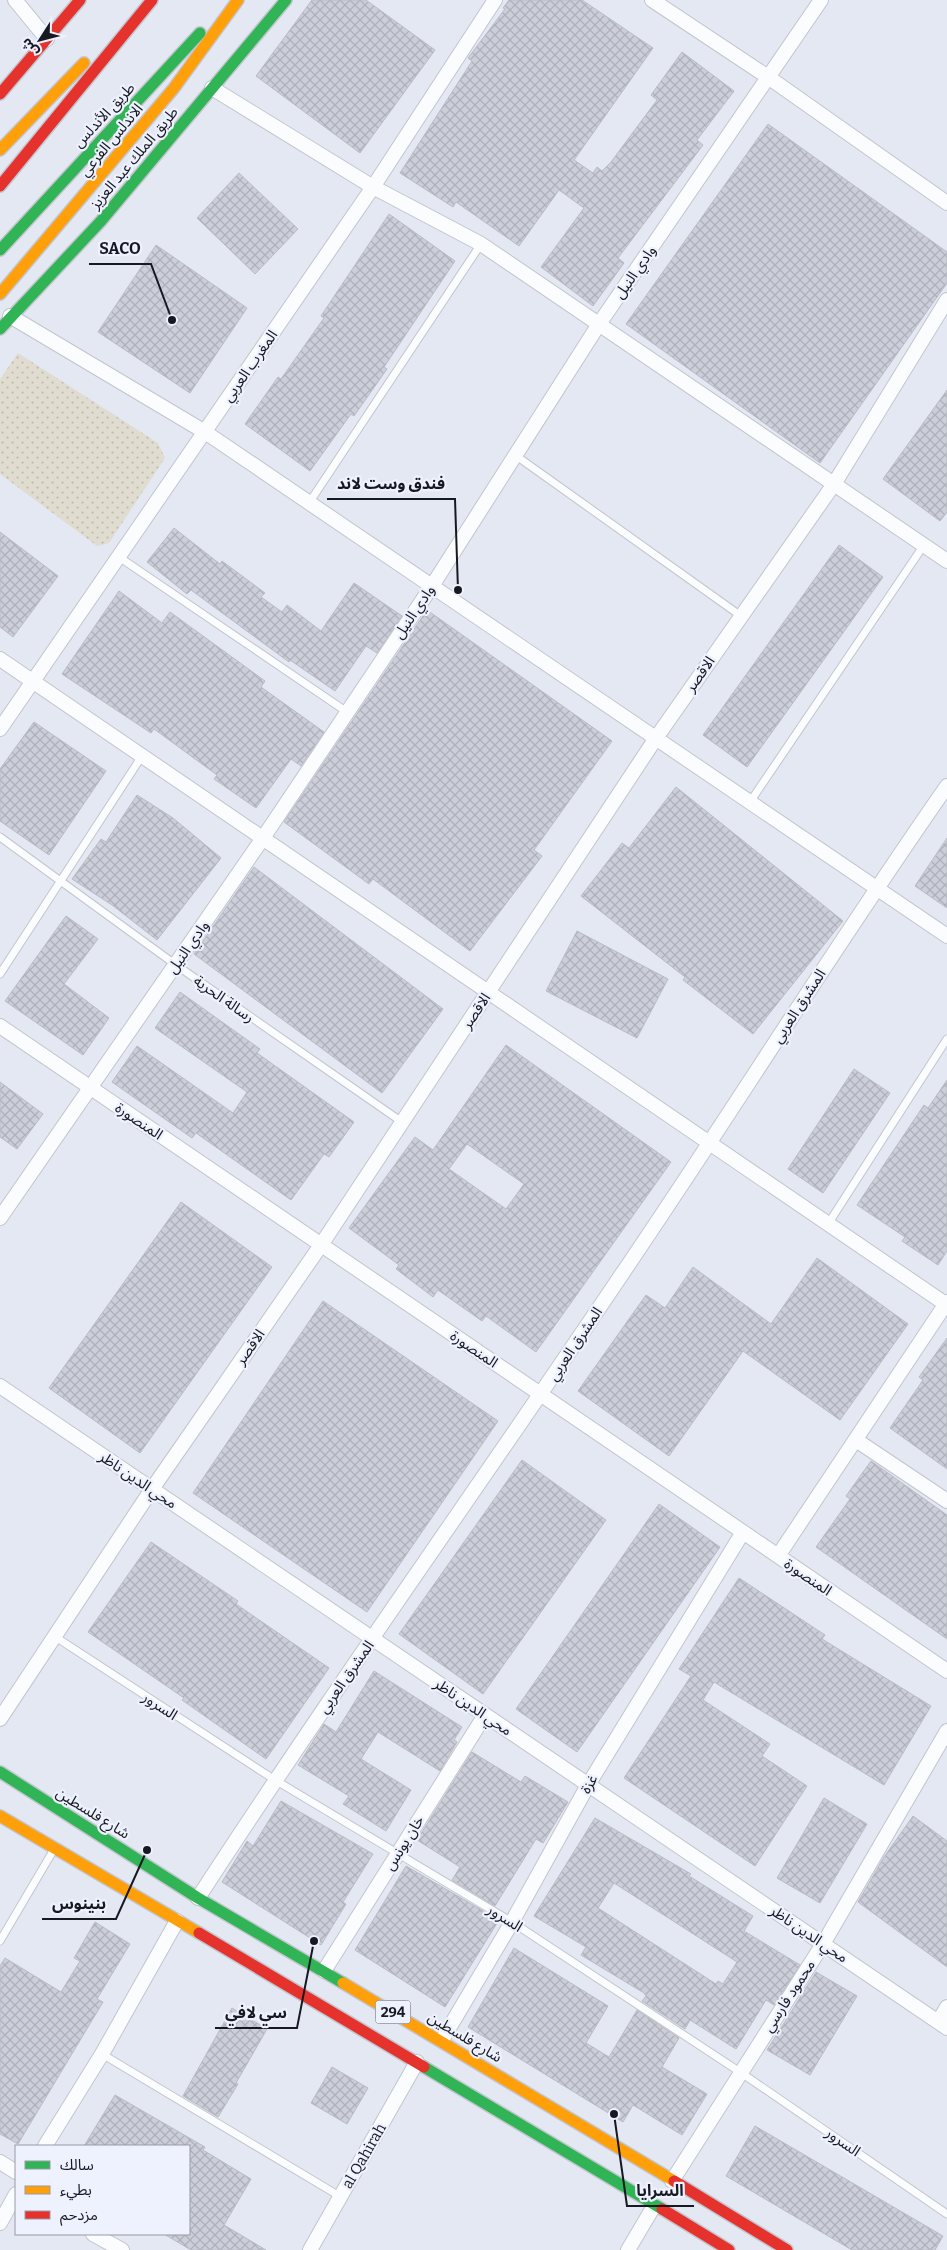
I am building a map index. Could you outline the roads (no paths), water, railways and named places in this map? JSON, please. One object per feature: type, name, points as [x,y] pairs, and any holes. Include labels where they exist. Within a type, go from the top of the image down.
[{"type":"main road","points":[[0,94],[80,0]]},
{"type":"main road","points":[[0,150],[145,0]]},
{"type":"main road","points":[[0,186],[152,0]]},
{"type":"main road","name":"طريق الأندلس","points":[[0,250],[230,0]]},
{"type":"main road","name":"الاندلس الفرعي","points":[[0,294],[174,88],[238,0]]},
{"type":"main road","name":"طريق الملك عبد العزيز","points":[[0,329],[10,316],[101,221],[286,0]]},
{"type":"main road","name":"شارع فلسطين","points":[[0,1772],[198,1898],[442,2040],[672,2182],[787,2250]]},
{"type":"main road","name":"294","points":[[0,1816],[417,2062],[729,2250]]},
{"type":"street","points":[[15,0],[47,39]]},
{"type":"street","name":"المغرب العربي","points":[[0,729],[373,187],[495,0]]},
{"type":"street","points":[[652,0],[768,77],[947,204]]},
{"type":"street","name":"وادي النيل","points":[[0,1218],[263,838],[432,586],[599,324],[821,0]]},
{"type":"street","points":[[212,88],[373,187],[481,244],[947,561]]},
{"type":"street","name":"الاقصر","points":[[0,1719],[152,1489],[321,1245],[656,738],[834,484],[947,300]]},
{"type":"street","points":[[10,316],[205,432],[947,936]]},
{"type":"street","points":[[0,659],[947,1304],[778,1556]]},
{"type":"street","name":"المشرق العربي","points":[[198,1898],[275,1780],[541,1394],[710,1144],[876,887],[947,786]]},
{"type":"street","name":"المنصورة","points":[[0,1026],[947,1671]]},
{"type":"street","name":"محي الدين ناظر","points":[[0,1386],[942,2025]]},
{"type":"street","points":[[856,1440],[947,1501]]},
{"type":"street","name":"غزة","points":[[442,2040],[512,1922],[588,1785],[743,1532]]},
{"type":"street","name":"خان يونس","points":[[324,1971],[485,1715]]},
{"type":"street","name":"محمود فارسي","points":[[672,2182],[740,2072],[823,1944],[947,1731]]},
{"type":"street","points":[[46,2145],[102,2054],[177,1921]]},
{"type":"street","points":[[942,2025],[947,2007]]},
{"type":"street","name":"al Qahirah","points":[[310,2250],[417,2062]]},
{"type":"street","points":[[0,2162],[15,2171]]},
{"type":"street","points":[[0,2223],[4,2204],[15,2195]]},
{"type":"street","points":[[628,2250],[654,2206]]},
{"type":"street","points":[[95,2235],[122,2250]]},
{"type":"lane","points":[[309,503],[481,244]]},
{"type":"lane","points":[[515,455],[741,616]]},
{"type":"lane","points":[[750,802],[924,545]]},
{"type":"lane","points":[[119,557],[347,712]]},
{"type":"lane","points":[[0,974],[142,756]]},
{"type":"lane","name":"رسالة الحرية","points":[[0,837],[176,965],[402,1122]]},
{"type":"lane","points":[[828,1224],[947,1039]]},
{"type":"lane","name":"السرور","points":[[54,1636],[275,1780],[512,1922],[740,2072],[947,2214]]},
{"type":"lane","points":[[0,1941],[54,1849]]},
{"type":"lane","points":[[102,2054],[341,2197]]},
{"type":"place","name":"SACO","points":[[172,320]]},
{"type":"place","name":"فندق وست لاند","points":[[458,590]]},
{"type":"place","name":"بنينوس","points":[[147,1850]]},
{"type":"place","name":"سي لافي","points":[[314,1941]]},
{"type":"place","name":"السرايا","points":[[614,2114]]}]
